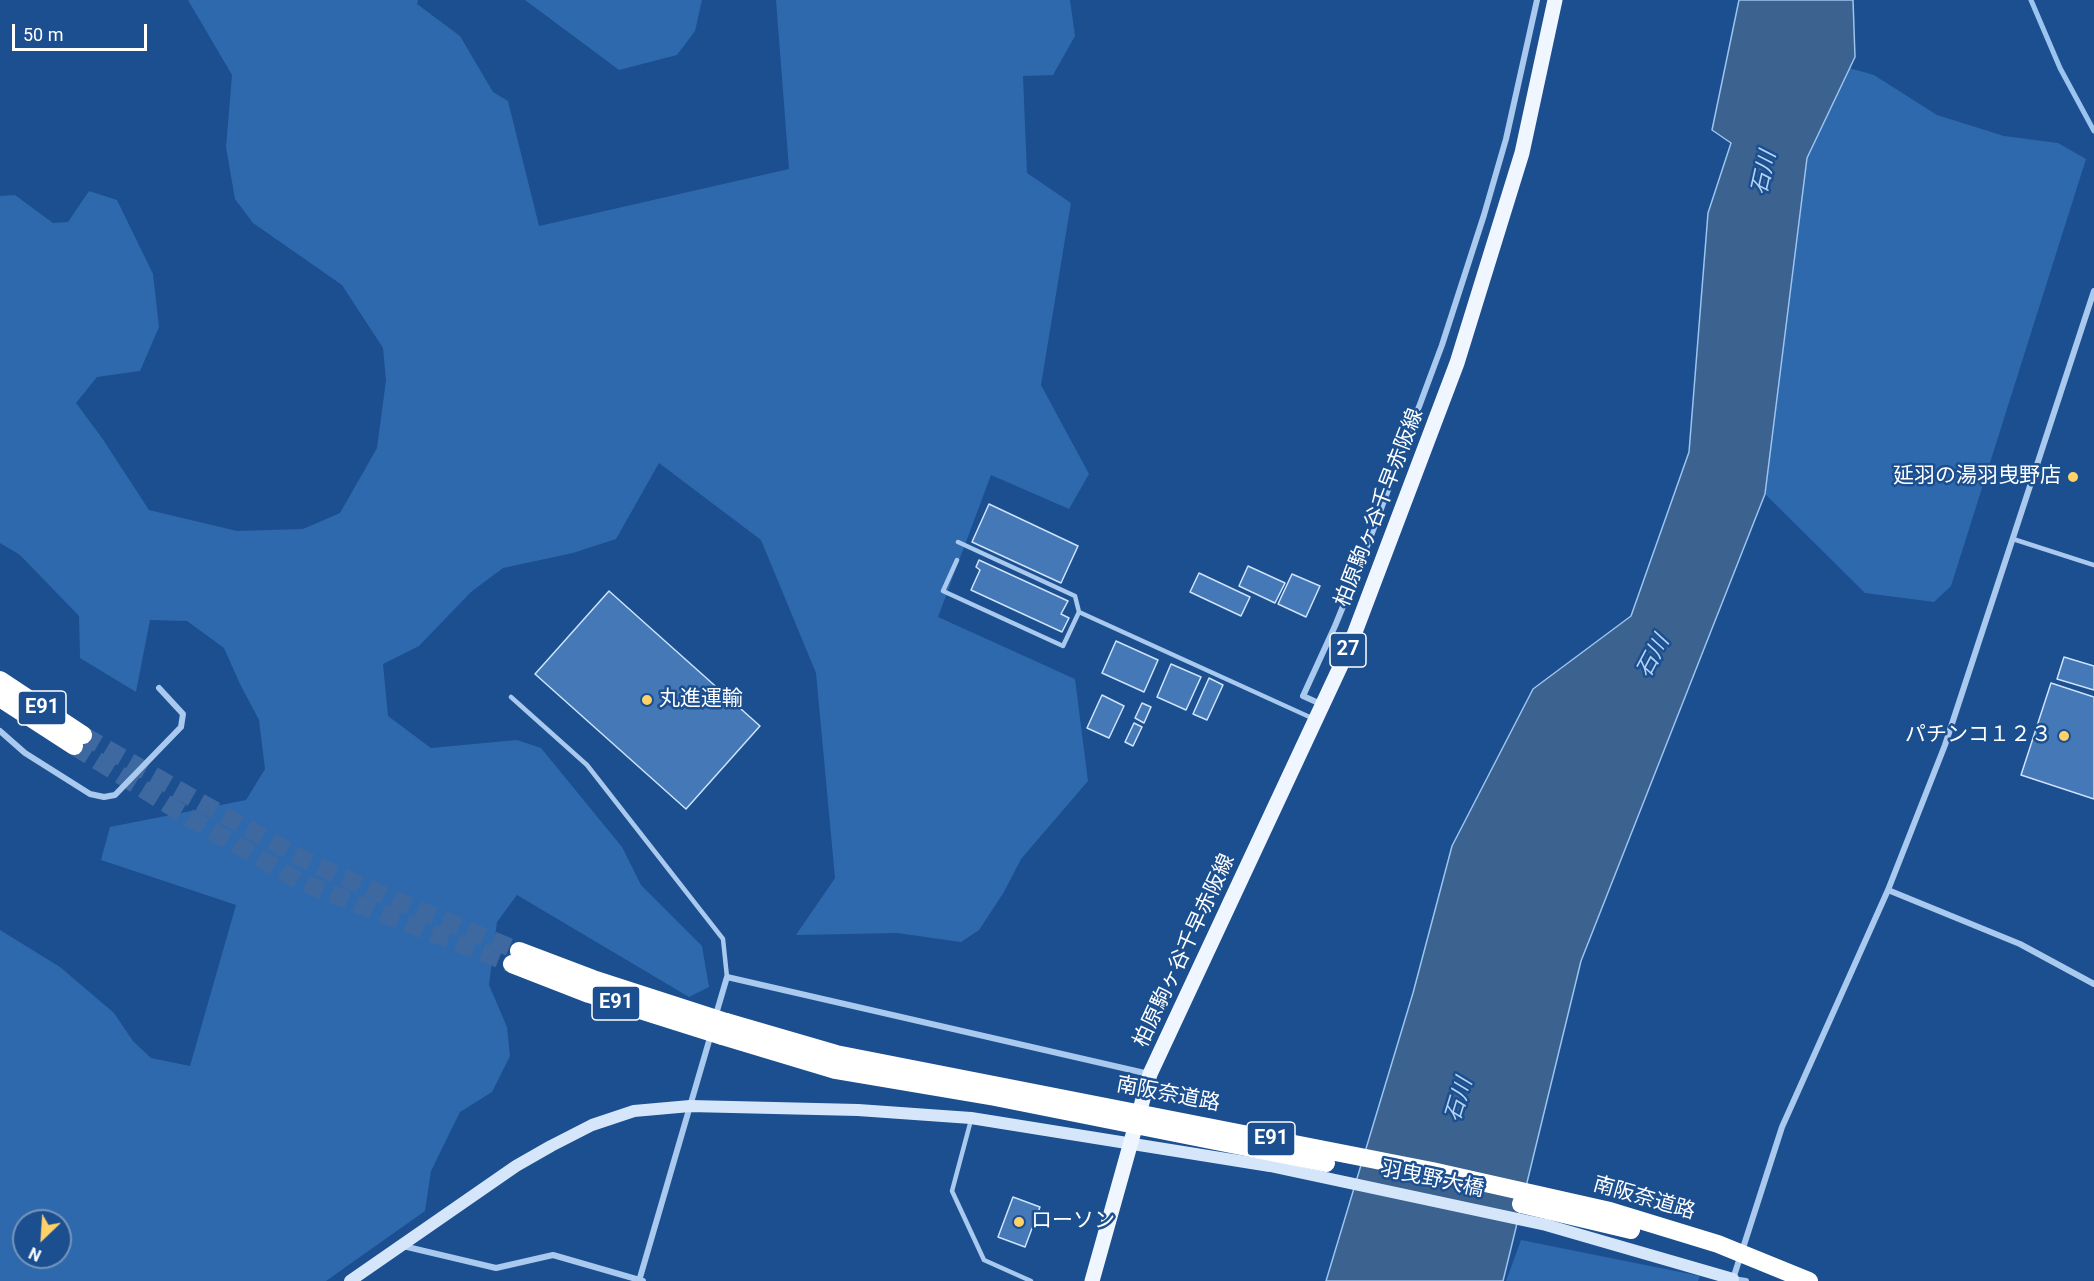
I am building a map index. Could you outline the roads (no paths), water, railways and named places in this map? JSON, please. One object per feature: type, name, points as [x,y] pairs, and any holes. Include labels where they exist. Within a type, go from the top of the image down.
[{"type":"highway","name":"E91","points":[[0,681],[78,741],[0,698]]},
{"type":"highway","name":"南阪奈道路","points":[[516,957],[589,994],[718,1028],[1420,1169],[1610,1211],[1718,1244],[1809,1281]]},
{"type":"highway","name":"南阪奈道路","points":[[718,1028],[835,1070],[995,1097],[1433,1184],[1611,1224],[1714,1254],[1780,1281]]},
{"type":"main road","name":"柏原駒ヶ谷千早赤阪線","points":[[1092,1281],[1150,1074],[1349,648],[1457,363],[1522,153],[1556,0]]},
{"type":"street","points":[[1323,705],[1303,696],[1362,560],[1445,336],[1506,139],[1537,0]]},
{"type":"street","points":[[1738,1280],[1782,1127],[1888,890],[1945,745],[2094,291]]},
{"type":"street","points":[[0,732],[25,753],[90,794],[104,797],[115,795],[181,726],[183,714],[159,687]]},
{"type":"street","points":[[1888,890],[2020,944],[2094,984]]},
{"type":"street","points":[[401,1246],[496,1268],[553,1255],[641,1281],[690,1106],[718,1028],[727,977],[1150,1074]]},
{"type":"street","name":"羽曳野大橋","points":[[350,1281],[516,1166],[592,1125],[634,1111],[690,1106],[858,1110],[972,1118],[1270,1166],[1546,1225],[1738,1280]]},
{"type":"lane","points":[[2013,540],[2094,565]]},
{"type":"lane","points":[[957,560],[944,591],[1064,646],[1079,612],[1075,596],[958,542]]},
{"type":"lane","points":[[1079,612],[1316,720]]},
{"type":"lane","points":[[511,698],[587,765],[723,939],[727,977]]},
{"type":"lane","points":[[972,1118],[951,1191],[984,1260],[1031,1281]]},
{"type":"water","name":"石川","points":[[1739,0],[1853,0],[1855,57],[1807,158],[1765,494],[1581,961],[1503,1281],[1326,1281],[1413,993],[1452,846],[1533,689],[1631,616],[1689,452],[1708,213],[1731,143],[1712,130]]},
{"type":"waterway","points":[[2031,0],[2060,68],[2094,131]]},
{"type":"tunnel","points":[[83,735],[311,863],[519,951]]},
{"type":"tunnel","points":[[74,746],[188,817],[301,882],[512,964]]},
{"type":"place","name":"延羽の湯羽曳野店","points":[[2073,477]]},
{"type":"place","name":"丸進運輸","points":[[647,700]]},
{"type":"place","name":"パチンコ１２３","points":[[2064,736]]},
{"type":"place","name":"ローソン","points":[[1019,1222]]}]
